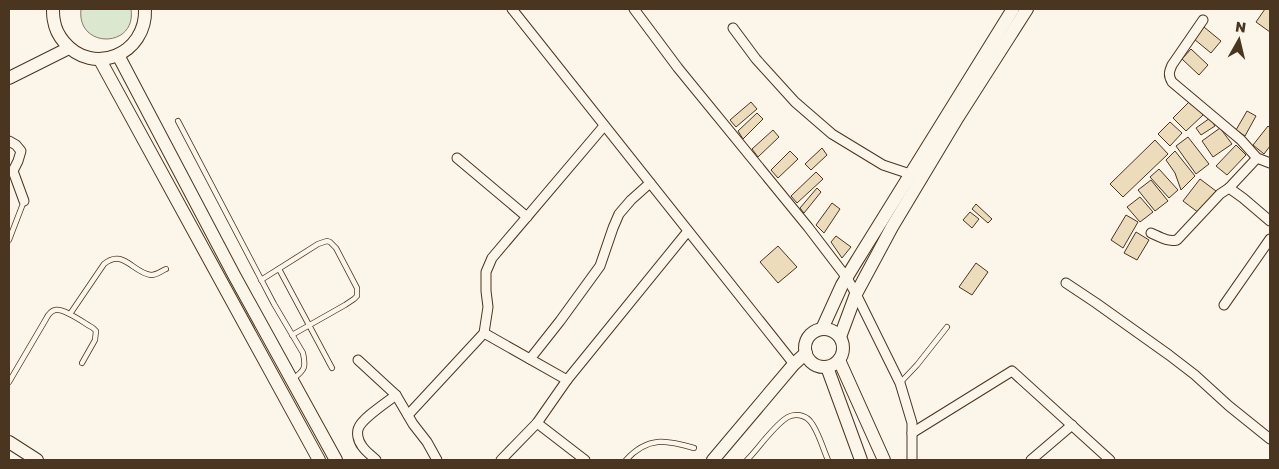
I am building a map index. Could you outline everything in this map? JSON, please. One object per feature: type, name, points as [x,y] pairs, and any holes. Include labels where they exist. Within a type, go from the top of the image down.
[{"type":"street","points":[[53,9],[54,21],[59,36],[69,48],[79,54],[100,60],[118,55],[132,46],[141,33],[145,9]]},
{"type":"street","points":[[512,9],[794,364]]},
{"type":"street","points":[[634,9],[678,68],[808,226],[856,294],[900,383],[912,423],[912,460]]},
{"type":"street","points":[[822,329],[846,278],[910,174],[1018,13]]},
{"type":"street","points":[[1202,20],[1172,65],[1169,77],[1172,82],[1241,140],[1257,158],[1270,163]]},
{"type":"street","points":[[733,28],[756,58],[795,102],[832,134],[883,165],[910,174]]},
{"type":"street","points":[[840,337],[856,294],[892,227],[996,47]]},
{"type":"street","points":[[9,78],[69,48]]},
{"type":"street","points":[[118,55],[234,275],[336,460]]},
{"type":"street","points":[[100,60],[319,460]]},
{"type":"street","points":[[408,416],[484,333],[488,307],[486,272],[492,258],[604,126]]},
{"type":"street","points":[[9,141],[21,151],[13,171],[24,201]]},
{"type":"street","points":[[457,158],[527,217]]},
{"type":"street","points":[[1151,233],[1171,242],[1177,240],[1257,158]]},
{"type":"street","points":[[530,359],[600,266],[619,214],[630,200],[650,183]]},
{"type":"street","points":[[1229,188],[1270,221]]},
{"type":"street","points":[[501,460],[537,422],[567,380],[688,231]]},
{"type":"street","points":[[1224,305],[1270,239]]},
{"type":"street","points":[[1066,283],[1169,355],[1270,439]]},
{"type":"street","points":[[822,329],[833,331],[840,337],[843,346],[839,360],[826,367],[816,365],[808,358],[805,346],[810,334],[822,329]]},
{"type":"street","points":[[484,333],[567,380]]},
{"type":"street","points":[[713,460],[806,352]]},
{"type":"street","points":[[358,360],[396,395],[437,460]]},
{"type":"street","points":[[839,360],[884,460]]},
{"type":"street","points":[[826,367],[861,460]]},
{"type":"street","points":[[912,433],[1012,371],[1110,460]]},
{"type":"street","points":[[376,460],[362,446],[357,432],[364,420],[396,395]]},
{"type":"street","points":[[537,422],[585,460]]},
{"type":"street","points":[[1030,460],[1072,425]]},
{"type":"street","points":[[9,442],[37,460]]},
{"type":"lane","points":[[178,121],[261,280],[303,354],[305,361],[304,369],[291,379]]},
{"type":"lane","points":[[9,240],[24,201]]},
{"type":"lane","points":[[261,280],[318,244],[330,242],[336,248],[357,288],[356,296],[345,305],[292,335]]},
{"type":"lane","points":[[70,314],[108,260],[113,258],[121,259],[151,275],[157,274],[166,268]]},
{"type":"lane","points":[[279,270],[332,368]]},
{"type":"lane","points":[[9,382],[50,313],[54,310],[70,314],[96,331],[95,340],[82,364]]},
{"type":"lane","points":[[900,383],[947,327]]},
{"type":"lane","points":[[748,460],[777,426],[789,416],[796,415],[803,416],[809,420],[815,428],[828,460]]},
{"type":"lane","points":[[626,460],[644,445],[659,442],[677,443],[694,448]]},
{"type":"green space","points":[[81,9],[131,9],[130,22],[125,32],[116,37],[106,39],[96,37],[88,32],[82,22]]},
{"type":"building","points":[[1265,9],[1270,9],[1270,32],[1256,22]]},
{"type":"building","points":[[1204,27],[1221,41],[1211,53],[1194,39]]},
{"type":"building","points":[[1191,49],[1208,65],[1199,75],[1182,59]]},
{"type":"building","points":[[1190,101],[1203,115],[1186,131],[1173,118]]},
{"type":"building","points":[[751,102],[757,109],[736,127],[730,120]]},
{"type":"building","points":[[1247,111],[1256,116],[1245,136],[1236,130]]},
{"type":"building","points":[[757,113],[763,119],[743,139],[738,131]]},
{"type":"building","points":[[1210,118],[1215,126],[1201,135],[1196,128]]},
{"type":"building","points":[[1170,122],[1182,133],[1170,146],[1158,134]]},
{"type":"building","points":[[1268,126],[1270,128],[1270,146],[1264,154],[1253,145]]},
{"type":"building","points":[[1220,128],[1232,144],[1213,157],[1202,141]]},
{"type":"building","points":[[773,130],[779,137],[758,157],[752,149]]},
{"type":"building","points":[[1188,137],[1209,164],[1196,174],[1176,146]]},
{"type":"building","points":[[1155,140],[1168,154],[1123,197],[1110,184]]},
{"type":"building","points":[[1236,145],[1246,155],[1227,175],[1216,166]]},
{"type":"building","points":[[822,148],[827,155],[811,170],[805,164]]},
{"type":"building","points":[[790,151],[798,159],[778,178],[771,170]]},
{"type":"building","points":[[1175,151],[1195,176],[1181,190],[1175,173],[1166,160]]},
{"type":"building","points":[[1159,169],[1178,190],[1169,198],[1150,177]]},
{"type":"building","points":[[816,172],[823,179],[797,203],[791,196]]},
{"type":"building","points":[[1200,179],[1216,191],[1199,213],[1183,201]]},
{"type":"building","points":[[1151,180],[1168,201],[1155,211],[1138,190]]},
{"type":"building","points":[[817,188],[821,192],[804,213],[800,208]]},
{"type":"building","points":[[1140,197],[1153,212],[1140,222],[1127,207]]},
{"type":"building","points":[[832,203],[840,209],[824,233],[816,225]]},
{"type":"building","points":[[976,204],[992,219],[988,223],[972,209]]},
{"type":"building","points":[[970,212],[979,219],[972,228],[963,220]]},
{"type":"building","points":[[1126,215],[1138,222],[1123,248],[1111,240]]},
{"type":"building","points":[[1136,232],[1149,240],[1137,260],[1124,253]]},
{"type":"building","points":[[836,236],[851,247],[842,258],[831,242]]},
{"type":"building","points":[[778,246],[797,267],[778,283],[760,262]]},
{"type":"building","points":[[976,263],[988,272],[972,295],[959,287]]}]
